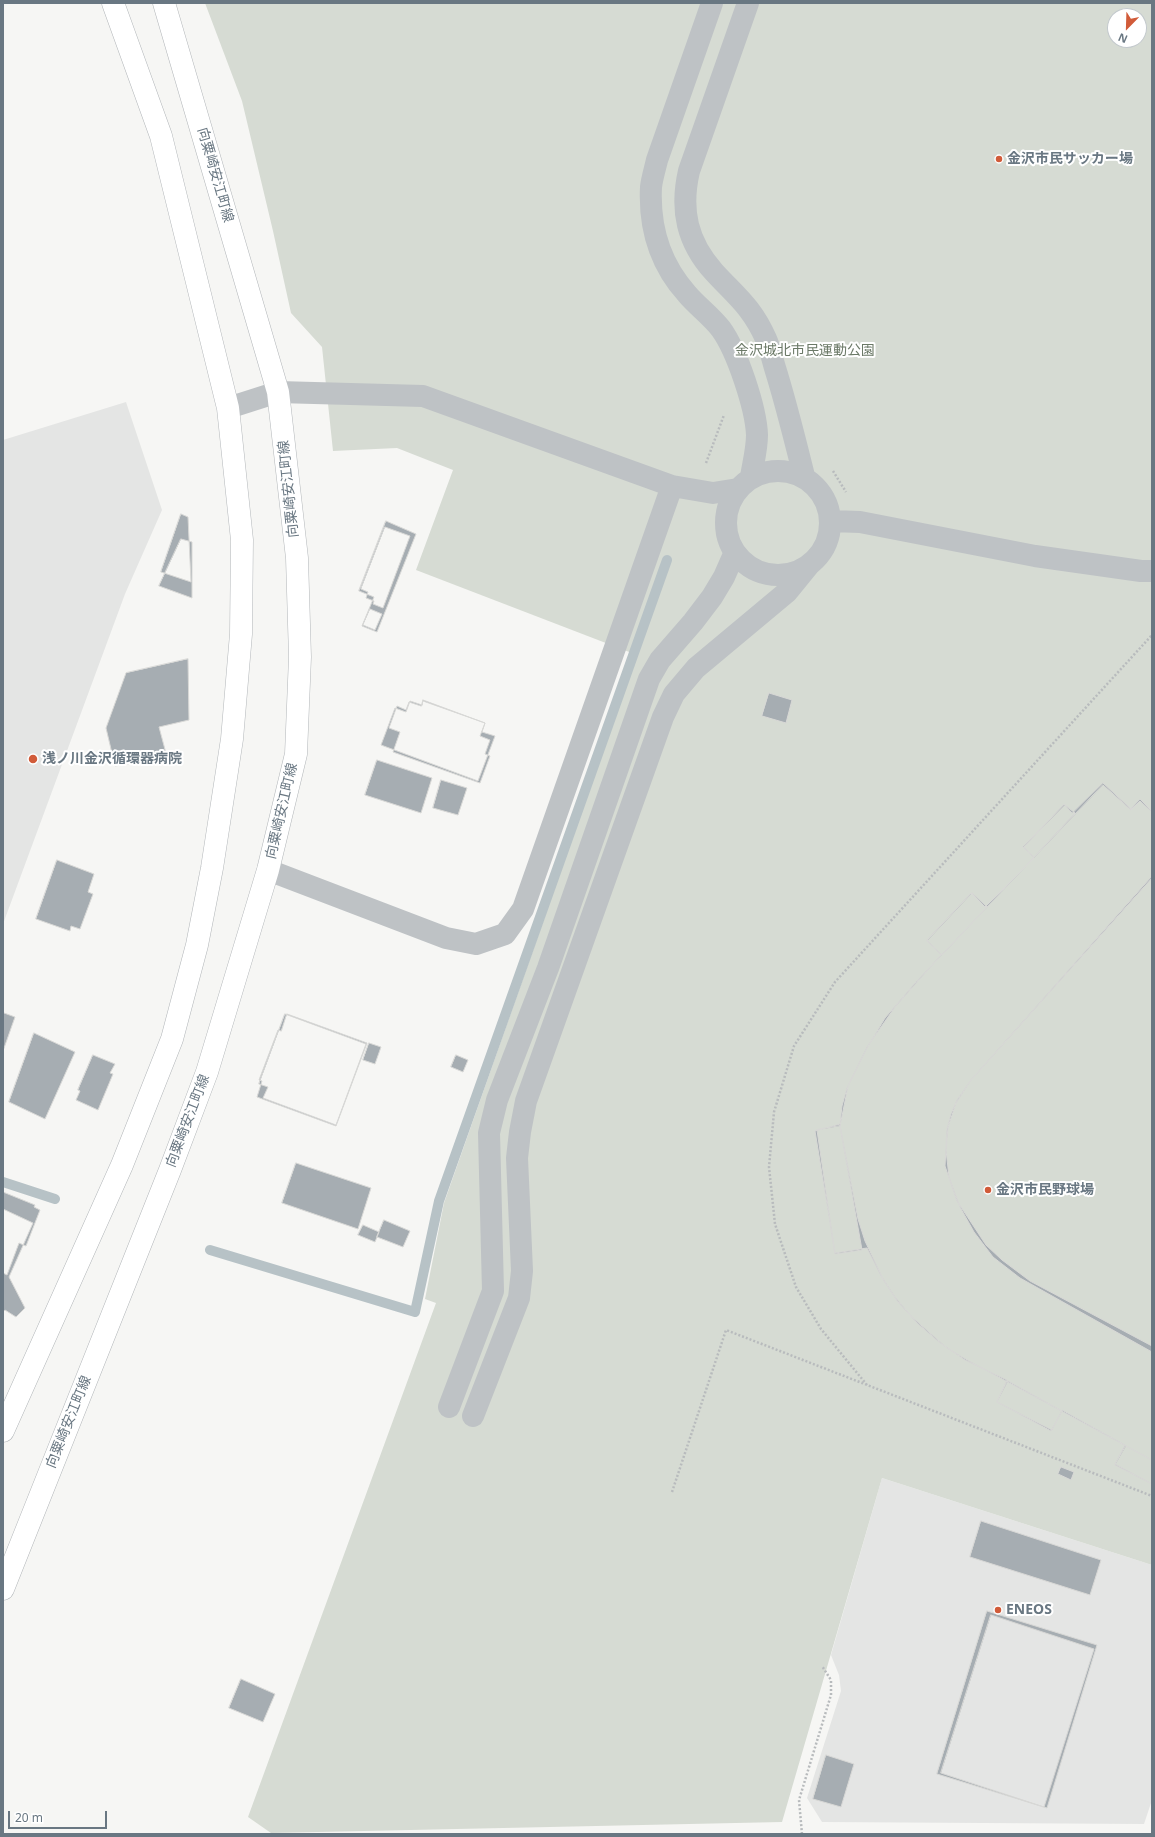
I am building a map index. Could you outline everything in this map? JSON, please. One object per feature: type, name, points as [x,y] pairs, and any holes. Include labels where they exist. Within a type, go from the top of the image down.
[{"type":"main road","points":[[3,1431],[122,1164],[172,1039],[197,945],[212,868],[232,740],[241,634],[242,540],[228,408],[161,136],[113,3]]},
{"type":"main road","name":"向粟崎安江町線","points":[[3,1589],[167,1177],[207,1072],[268,870],[296,754],[300,657],[297,558],[278,392],[164,3]]},
{"type":"street","points":[[712,3],[657,160],[651,186],[652,223],[659,251],[670,272],[686,293],[720,329],[735,354],[753,410],[757,436],[745,483],[729,504],[726,520],[728,536],[735,552],[746,564],[766,573],[778,575],[794,573],[810,565]]},
{"type":"street","points":[[748,3],[688,171],[684,191],[685,218],[694,244],[714,272],[752,312],[766,339],[783,391],[804,476]]},
{"type":"street","points":[[228,408],[278,392],[423,396],[672,486],[713,493],[745,483],[768,471],[786,471],[804,476],[817,488],[827,503],[831,521],[829,538],[821,553],[787,592],[696,668],[674,694],[663,717],[526,1101],[520,1132],[518,1158],[522,1271],[519,1298],[473,1416]]},
{"type":"street","points":[[268,870],[446,938],[476,944],[505,934],[523,910],[672,486]]},
{"type":"street","points":[[831,521],[860,522],[1035,556],[1152,572]]},
{"type":"street","points":[[449,1407],[493,1291],[489,1140],[497,1100],[548,968],[649,679],[660,660],[693,622],[712,597],[724,577],[735,552]]},
{"type":"path","points":[[830,467],[842,486],[860,522]]},
{"type":"path","points":[[867,1385],[821,1329],[796,1287],[774,1224],[769,1167],[774,1112],[794,1046],[835,982],[1152,635]]},
{"type":"path","points":[[672,1492],[726,1330],[1152,1496]]},
{"type":"path","points":[[802,1834],[799,1800],[832,1694],[831,1680],[822,1666]]},
{"type":"shaded area","name":"浅ノ川金沢循環器病院","points":[[126,402],[162,510],[125,594],[3,924],[3,440]]},
{"type":"shaded area","name":"ENEOS","points":[[882,1478],[1152,1565],[1152,1800],[1144,1824],[822,1822],[807,1798],[841,1691],[839,1675],[831,1655]]},
{"type":"green space","name":"金沢城北市民運動公園","points":[[205,3],[1152,3],[1152,1565],[882,1478],[782,1822],[271,1833],[248,1817],[436,1303],[425,1299],[444,1203],[637,655],[416,570],[453,470],[397,448],[333,451],[322,347],[291,313],[242,101]]},
{"type":"building","points":[[181,514],[188,517],[191,582],[161,572]]},
{"type":"building","points":[[386,521],[416,534],[377,632],[362,626],[374,597],[359,591]]},
{"type":"building","points":[[385,527],[410,536],[383,608],[373,604],[374,601],[366,598],[368,592],[361,589]]},
{"type":"building","points":[[181,539],[192,542],[192,598],[159,586]]},
{"type":"building","points":[[370,609],[382,614],[375,630],[363,625]]},
{"type":"building","points":[[188,659],[189,720],[159,727],[167,757],[115,766],[106,728],[126,673]]},
{"type":"building","points":[[769,693],[792,700],[786,723],[762,716]]},
{"type":"building","points":[[423,700],[485,723],[482,732],[495,736],[478,781],[381,745],[395,708],[406,712],[410,701],[422,705]]},
{"type":"building","points":[[423,701],[485,723],[480,736],[490,740],[485,754],[490,756],[480,783],[393,752],[400,732],[389,728],[397,706],[406,710],[409,702],[421,706]]},
{"type":"building","points":[[377,760],[432,778],[421,813],[365,795]]},
{"type":"building","points":[[441,780],[467,788],[458,815],[433,808]]},
{"type":"building","points":[[1103,783],[1131,809],[1140,799],[1152,811],[1152,876],[971,1080],[956,1103],[948,1127],[946,1150],[949,1177],[960,1207],[974,1232],[993,1257],[1020,1278],[1152,1352],[1152,1484],[1115,1464],[1125,1445],[1062,1410],[1052,1430],[997,1402],[1007,1380],[965,1360],[939,1342],[916,1322],[895,1297],[880,1274],[867,1248],[835,1253],[815,1131],[840,1124],[842,1106],[847,1088],[867,1047],[895,1007],[941,955],[927,940],[971,893],[985,907],[1034,858],[1024,847],[1064,804],[1072,813]]},
{"type":"building","points":[[1103,785],[1131,810],[1140,801],[1152,812],[1152,878],[971,1080],[957,1100],[951,1114],[947,1129],[945,1166],[957,1201],[986,1245],[1002,1260],[1030,1281],[1152,1346],[1152,1460],[947,1348],[913,1318],[898,1302],[884,1281],[865,1241],[858,1219],[840,1126],[848,1086],[867,1048],[885,1018],[916,982]]},
{"type":"building","points":[[1065,805],[1075,813],[1034,857],[1023,847]]},
{"type":"building","points":[[57,860],[94,874],[88,892],[93,894],[80,929],[71,926],[70,931],[36,919]]},
{"type":"building","points":[[972,893],[987,907],[942,955],[927,941]]},
{"type":"building","points":[[4,1013],[15,1017],[3,1051],[3,1015]]},
{"type":"building","points":[[285,1014],[366,1044],[336,1125],[263,1098],[268,1087],[259,1084]]},
{"type":"building","points":[[287,1014],[367,1043],[336,1126],[257,1097],[262,1081],[259,1080],[278,1030],[281,1031]]},
{"type":"building","points":[[34,1033],[75,1052],[45,1119],[9,1102]]},
{"type":"building","points":[[369,1043],[381,1047],[375,1064],[363,1060]]},
{"type":"building","points":[[93,1055],[115,1064],[110,1073],[113,1074],[98,1110],[76,1100],[80,1091],[78,1090]]},
{"type":"building","points":[[456,1055],[468,1060],[463,1072],[451,1067]]},
{"type":"building","points":[[840,1126],[862,1250],[835,1254],[817,1130]]},
{"type":"building","points":[[296,1163],[371,1188],[358,1229],[282,1203]]},
{"type":"building","points":[[3,1192],[35,1205],[34,1207],[40,1210],[26,1246],[19,1243],[7,1275],[3,1273]]},
{"type":"building","points":[[3,1209],[33,1223],[9,1277],[25,1308],[16,1317],[5,1310],[3,1312]]},
{"type":"building","points":[[384,1220],[410,1231],[403,1247],[377,1237]]},
{"type":"building","points":[[363,1225],[379,1232],[375,1242],[358,1235]]},
{"type":"building","points":[[1008,1381],[1062,1411],[1051,1431],[997,1402]]},
{"type":"building","points":[[1126,1446],[1152,1460],[1152,1484],[1115,1465]]},
{"type":"building","points":[[1061,1467],[1074,1472],[1071,1480],[1058,1474]]},
{"type":"building","points":[[981,1521],[1101,1560],[1090,1595],[970,1557]]},
{"type":"building","points":[[987,1611],[1097,1645],[1047,1808],[937,1774]]},
{"type":"building","points":[[991,1615],[1094,1649],[1044,1807],[941,1773]]},
{"type":"building","points":[[241,1679],[275,1694],[263,1722],[229,1708]]},
{"type":"building","points":[[826,1755],[854,1764],[841,1807],[813,1799]]},
{"type":"waterway","points":[[210,1250],[415,1312],[439,1201],[667,560]]},
{"type":"waterway","points":[[3,1182],[55,1199]]},
{"type":"place","name":"金沢市民サッカー場","points":[[999,159]]},
{"type":"place","name":"浅ノ川金沢循環器病院","points":[[33,759]]},
{"type":"place","name":"金沢市民野球場","points":[[988,1190]]},
{"type":"place","name":"ENEOS","points":[[998,1610]]}]
